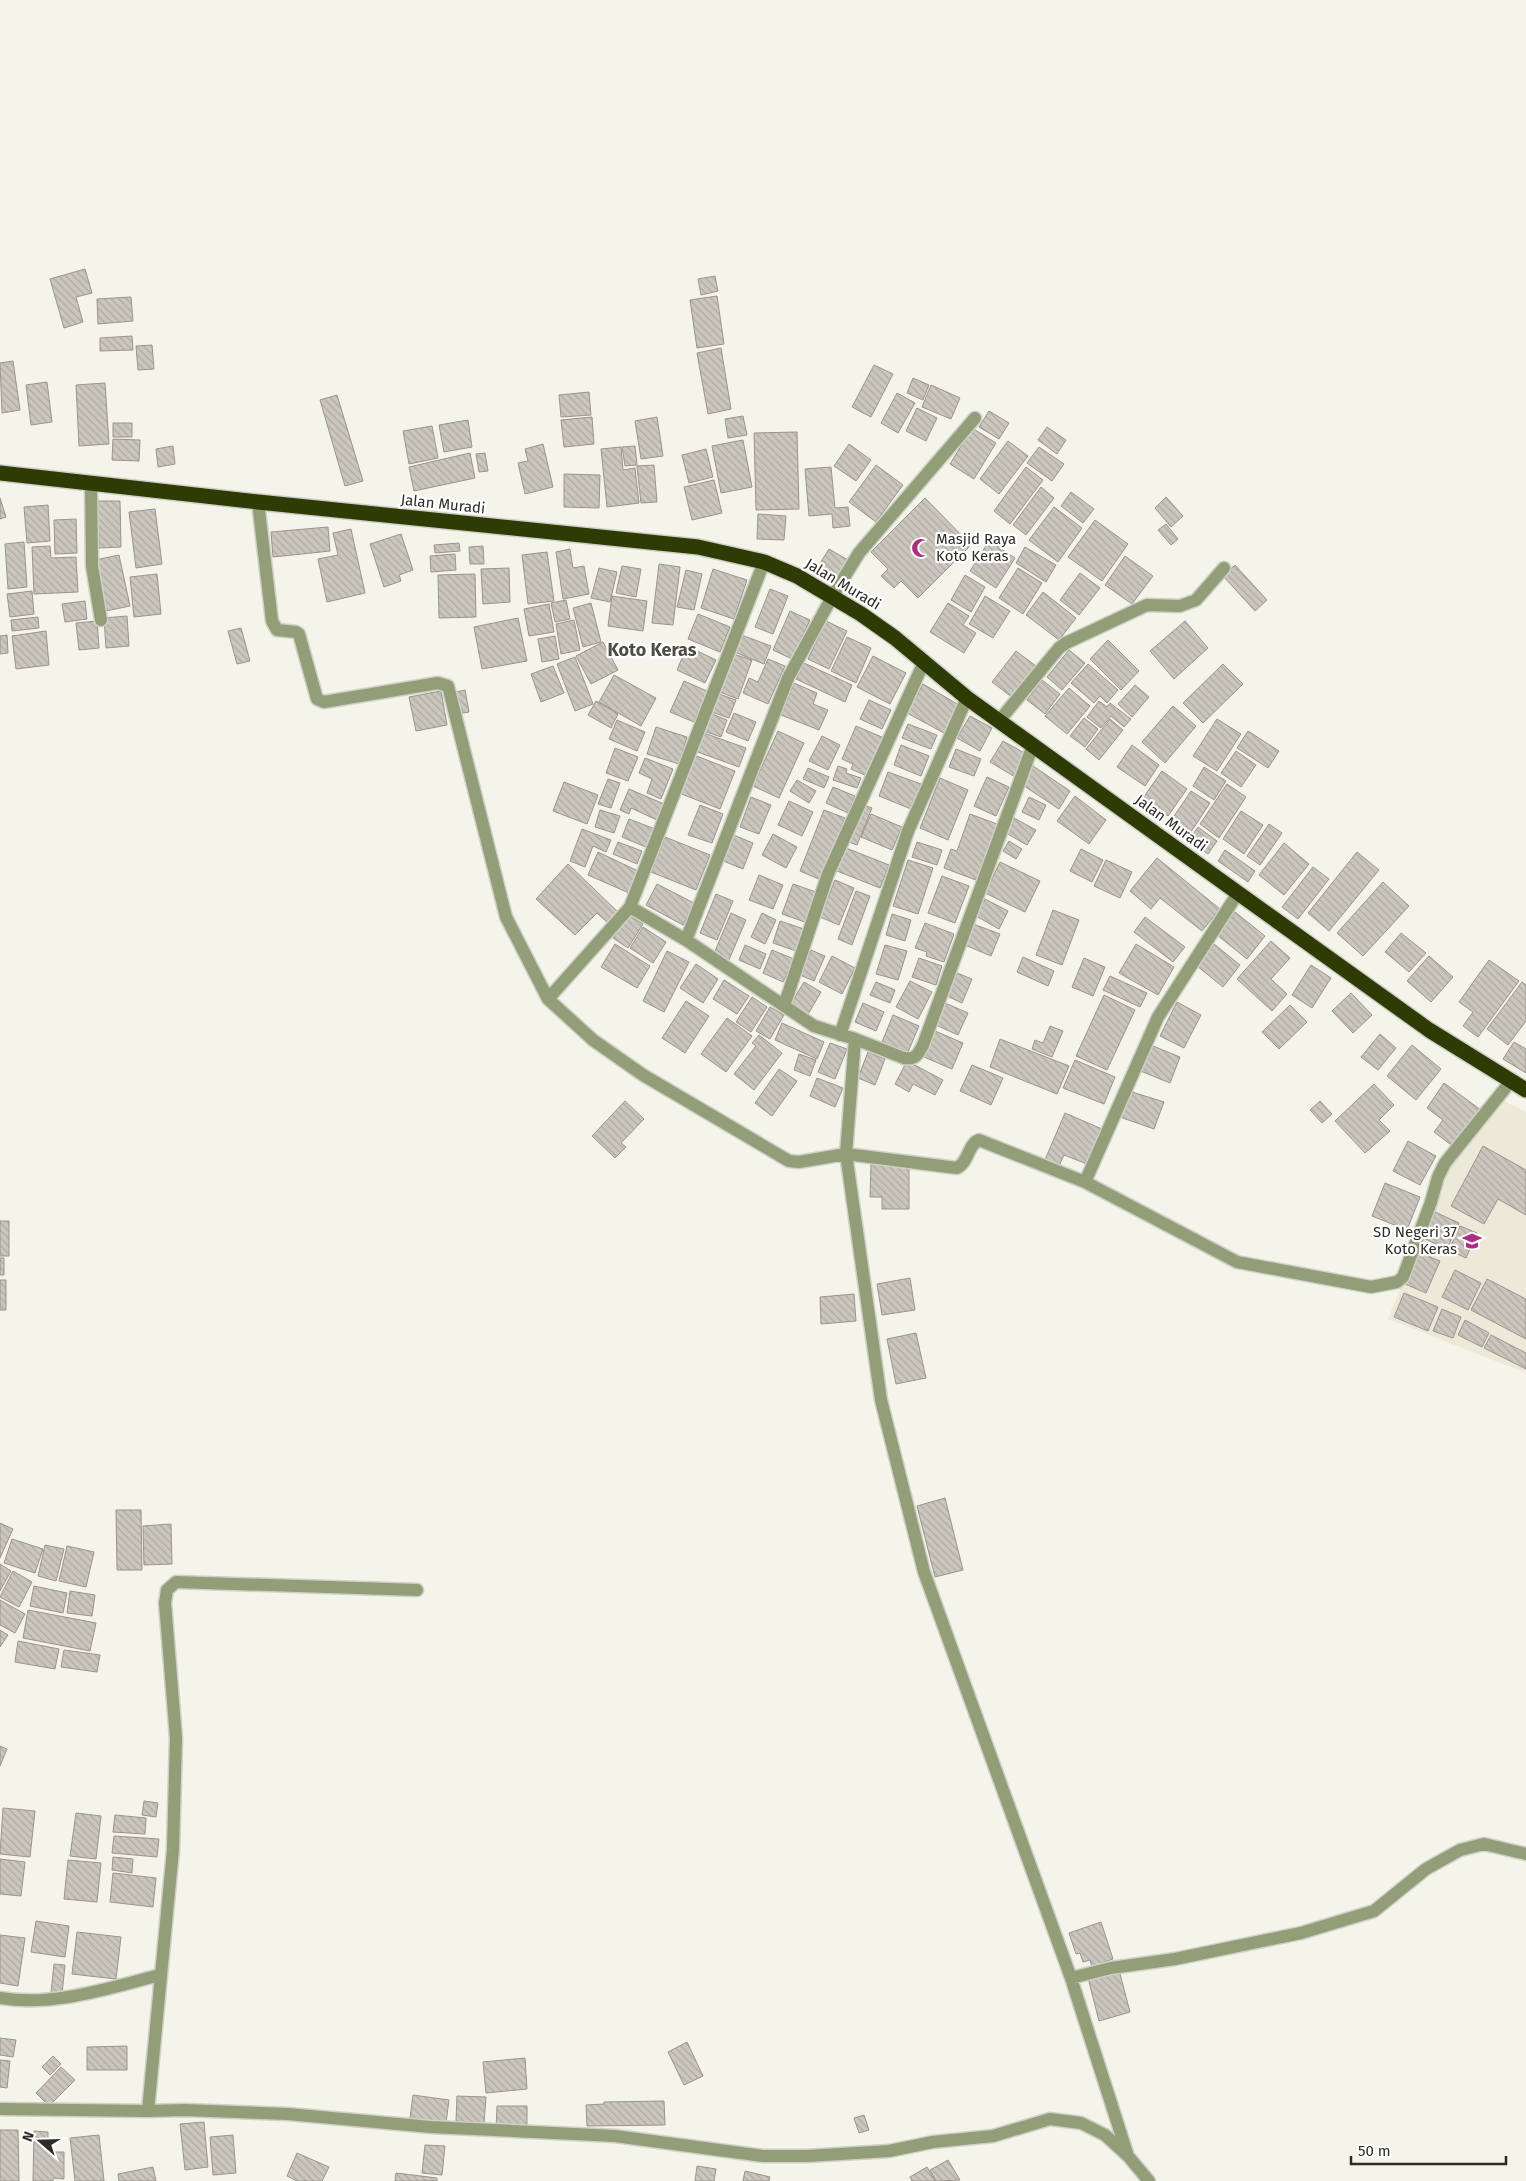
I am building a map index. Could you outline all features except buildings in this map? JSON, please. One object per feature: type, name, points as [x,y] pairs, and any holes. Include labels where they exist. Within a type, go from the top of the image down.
[{"type":"highway","name":"Jalan Muradi","points":[[0,474],[698,548],[764,562],[797,576],[861,614],[999,721],[1429,1030],[1526,1090]]},
{"type":"street","points":[[686,940],[788,678],[832,596],[859,553],[975,418]]},
{"type":"street","points":[[91,484],[92,566],[101,620]]},
{"type":"street","points":[[258,502],[272,621],[277,630],[299,634],[317,699],[324,702],[438,683],[448,686],[506,917],[548,999],[593,1040],[643,1075],[789,1161],[812,1161],[846,1154],[957,1168],[965,1163],[974,1143],[979,1140],[1085,1182],[1237,1262],[1371,1287],[1397,1282],[1403,1277],[1431,1202],[1438,1177],[1445,1163],[1511,1081]]},
{"type":"street","points":[[548,999],[630,907],[764,562]]},
{"type":"street","points":[[999,721],[1059,648],[1066,643],[1147,605],[1180,606],[1196,600],[1224,568]]},
{"type":"street","points":[[784,1006],[828,874],[924,662]]},
{"type":"street","points":[[840,1035],[908,831],[968,698]]},
{"type":"street","points":[[630,907],[686,940],[814,1026],[904,1058],[912,1059],[917,1056],[926,1036],[1032,745]]},
{"type":"street","points":[[1085,1182],[1158,1017],[1238,892]]},
{"type":"street","points":[[855,1039],[846,1154],[881,1400],[924,1572],[1071,1978],[1128,2156]]},
{"type":"street","points":[[148,2111],[160,1975],[171,1889],[176,1747],[165,1603],[167,1590],[176,1582],[417,1590]]},
{"type":"street","points":[[1071,1978],[1111,1968],[1175,1959],[1301,1933],[1374,1911],[1426,1869],[1460,1850],[1484,1844],[1526,1854]]},
{"type":"street","points":[[0,1998],[15,2001],[56,1998],[92,1992],[160,1975]]},
{"type":"street","points":[[0,2109],[184,2110],[288,2114],[431,2127],[615,2136],[763,2156],[889,2151],[933,2142],[993,2136],[1050,2120],[1080,2123],[1105,2135],[1128,2156],[1149,2181]]},
{"type":"shaded area","name":"SD Negeri 37 Koto Keras","points":[[1504,1101],[1526,1112],[1526,1373],[1388,1319],[1450,1164]]},
{"type":"place","name":"Masjid Raya Koto Keras","points":[[921,548]]},
{"type":"place","name":"SD Negeri 37 Koto Keras","points":[[1472,1241]]},
{"type":"district","name":"Koto Keras","points":[[652,650]]}]
